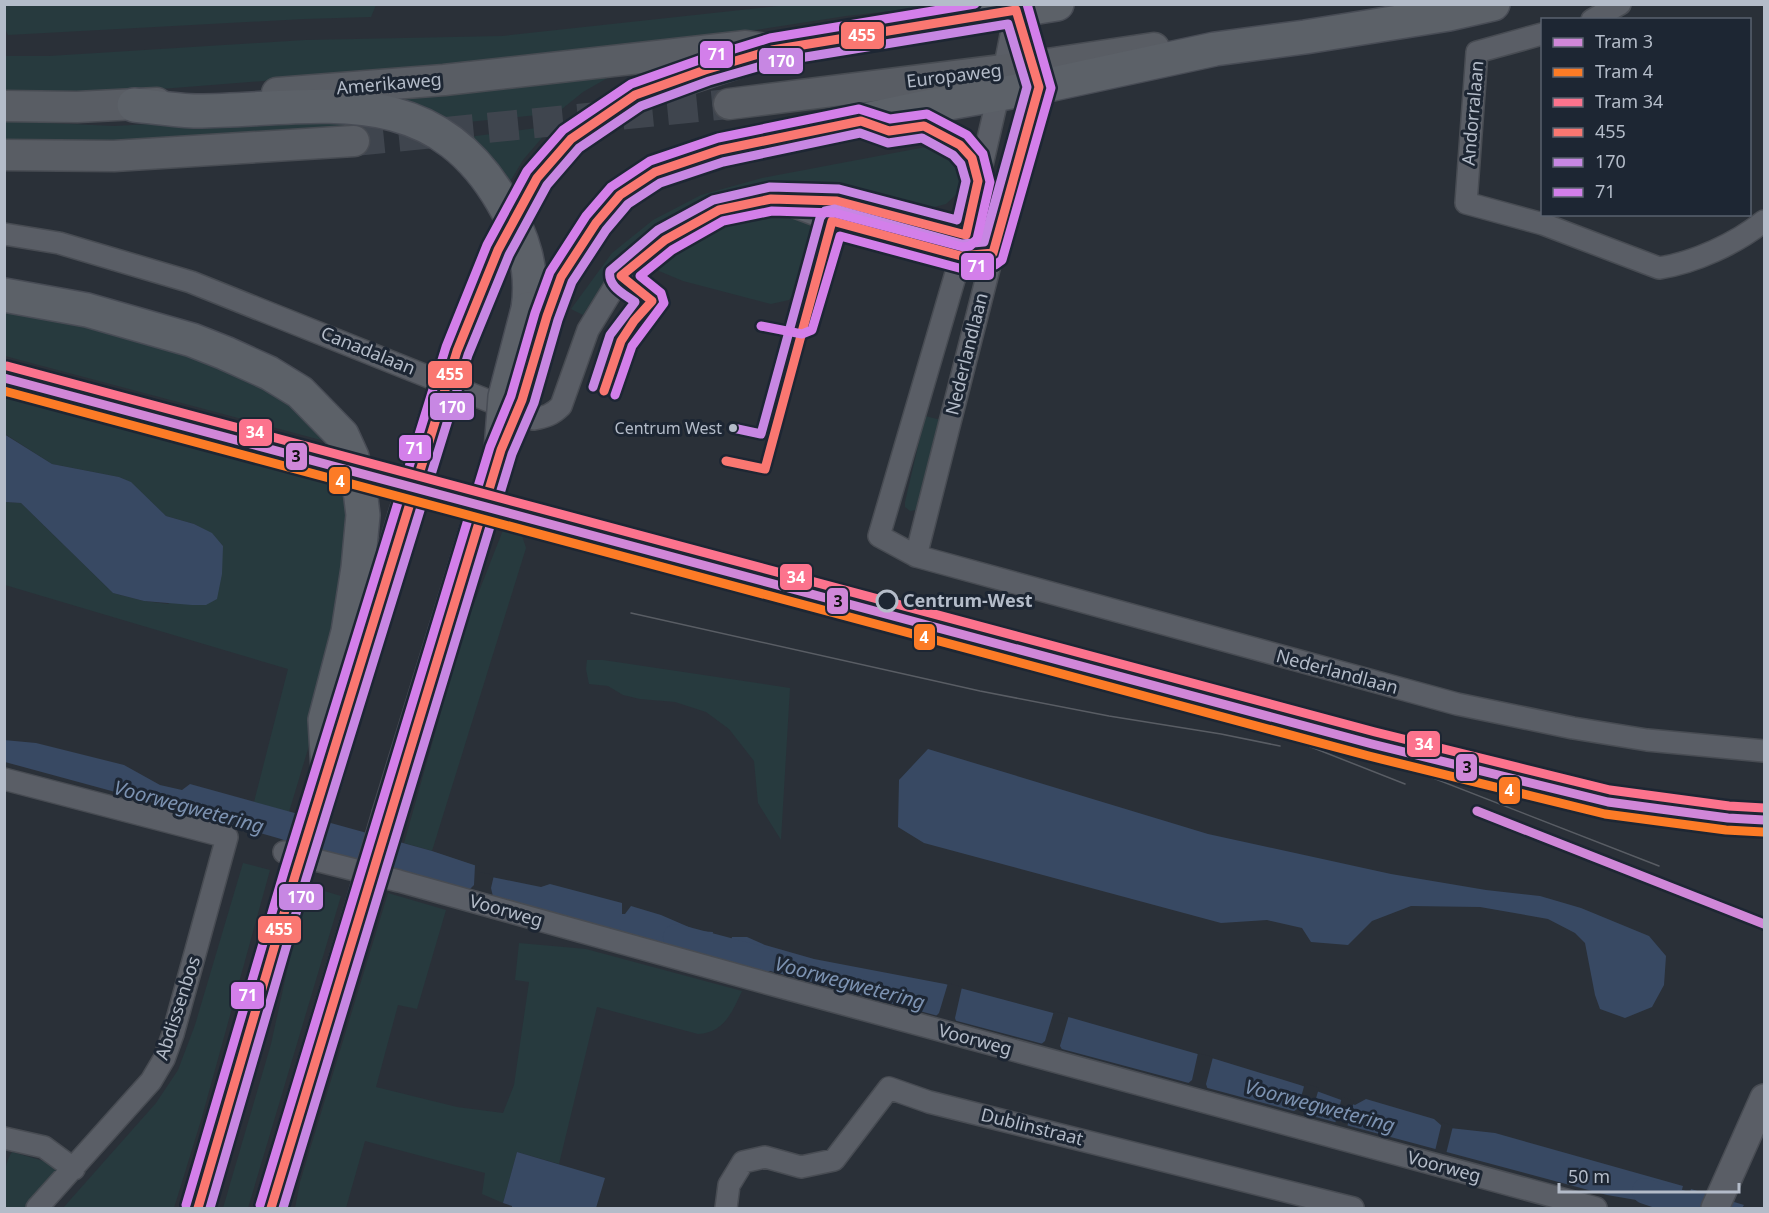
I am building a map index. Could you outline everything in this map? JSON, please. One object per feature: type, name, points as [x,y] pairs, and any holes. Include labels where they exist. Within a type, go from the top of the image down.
[{"type":"main road","points":[[198,1209],[289,864],[328,770],[457,351],[513,220],[537,178],[571,139],[635,95],[772,50],[1057,4]]},
{"type":"main road","name":"Europaweg","points":[[729,104],[1002,82],[1305,37],[1449,14],[1493,4]]},
{"type":"main road","name":"Amerikaweg","points":[[4,106],[134,105],[444,80],[746,45],[772,50]]},
{"type":"main road","points":[[271,1209],[501,450],[505,397],[538,313],[596,223],[620,195],[655,172],[720,150],[861,121],[1002,82]]},
{"type":"main road","points":[[134,105],[195,111],[335,105],[399,114],[440,132],[474,162],[495,188],[513,220],[526,251],[531,289],[538,313]]},
{"type":"main road","points":[[4,155],[114,156],[354,141]]},
{"type":"main road","points":[[4,295],[87,310],[203,344],[269,373],[300,392],[342,435],[352,457],[360,490],[362,533],[348,632],[325,720],[328,770]]},
{"type":"street","points":[[1596,18],[1620,4]]},
{"type":"street","points":[[1016,10],[1036,76]]},
{"type":"street","name":"Nederlandlaan","points":[[1016,10],[1002,82],[961,256],[879,536],[916,556],[1456,704],[1573,728],[1647,740],[1764,751]]},
{"type":"street","name":"Andorralaan","points":[[1541,34],[1477,52],[1466,204],[1543,224],[1659,268],[1676,265],[1746,236],[1764,220]]},
{"type":"street","name":"Nederlandlaan","points":[[916,556],[1036,76]]},
{"type":"street","points":[[861,121],[889,131],[924,126],[944,136],[960,145],[972,158],[978,181]]},
{"type":"street","points":[[771,199],[832,221],[961,256],[993,253]]},
{"type":"street","name":"Canadalaan","points":[[4,234],[59,243],[191,282],[534,419],[546,417],[561,406],[588,330],[621,276],[665,240],[719,210],[771,199],[837,201],[966,235],[993,253]]},
{"type":"street","name":"Abdissenbos","points":[[4,779],[227,837],[173,1034],[164,1059],[151,1081],[36,1209]]},
{"type":"street","name":"Voorweg","points":[[289,864],[410,884],[777,987],[1596,1209]]},
{"type":"street","name":"Dublinstraat","points":[[726,1209],[729,1185],[744,1162],[765,1156],[801,1167],[834,1160],[889,1088],[929,1102],[1353,1209]]},
{"type":"street","points":[[1720,1197],[1764,1098]]},
{"type":"street","points":[[4,1138],[44,1147],[74,1169]]},
{"type":"green space","points":[[796,4],[945,5],[846,16],[639,45],[414,69],[110,93],[5,91],[4,56],[49,56],[305,40],[502,36]]},
{"type":"green space","points":[[4,5],[376,5],[371,17],[8,35],[5,29]]},
{"type":"green space","points":[[611,76],[583,92],[557,113],[449,124],[388,99]]},
{"type":"green space","points":[[315,115],[386,124],[251,135],[5,146],[5,121],[114,126]]},
{"type":"green space","points":[[552,126],[523,160],[508,185],[493,161],[468,137]]},
{"type":"green space","points":[[931,146],[948,150],[958,161],[963,177],[959,192],[946,204],[923,210],[823,185],[762,185],[703,201],[656,228],[617,261],[583,315],[571,309],[612,253],[653,220],[701,195],[762,178]]},
{"type":"green space","points":[[779,214],[814,222],[820,232],[800,287],[789,300],[771,304],[683,281],[659,271],[658,267],[676,249],[732,222]]},
{"type":"green space","points":[[4,306],[200,358],[282,395],[336,444],[5,356]]},
{"type":"green space","points":[[5,387],[347,478],[351,502],[321,706],[289,812],[254,802],[288,669],[5,585],[4,502],[21,503],[113,593],[144,601],[168,604],[223,546],[212,534],[194,524],[166,516],[130,482],[119,477],[52,464],[5,434]]},
{"type":"green space","points":[[925,416],[941,420],[919,506],[916,510],[910,511],[905,507],[905,502]]},
{"type":"green space","points":[[503,530],[522,536],[526,548],[432,851],[404,843],[465,627]]},
{"type":"green space","points":[[587,660],[603,660],[790,688],[781,840],[758,803],[754,761],[729,729],[706,712],[675,702],[640,699],[623,695],[608,686],[589,684]]},
{"type":"green space","points":[[243,863],[270,870],[202,1117],[174,1208],[63,1208],[156,1103],[178,1070],[195,1025]]},
{"type":"green space","points":[[311,887],[341,896],[248,1208],[223,1208],[271,1044],[292,948]]},
{"type":"green space","points":[[388,893],[446,910],[417,1009],[398,1005],[376,1087],[457,1107],[503,1113],[514,1085],[529,982],[515,980],[519,943],[586,949],[742,991],[731,1014],[721,1025],[707,1033],[698,1034],[597,1007],[559,1164],[517,1152],[503,1203],[482,1194],[485,1173],[365,1141],[346,1208],[295,1208],[300,1182]]},
{"type":"green space","points":[[12,1152],[65,1167],[25,1208],[5,1208],[5,1172]]},
{"type":"water","points":[[4,434],[52,464],[119,477],[131,482],[166,516],[194,524],[212,533],[223,546],[222,574],[217,599],[206,605],[192,605],[144,601],[113,593],[21,503],[5,502]]},
{"type":"water","points":[[4,740],[36,743],[124,765],[160,785],[182,790],[190,784],[432,851],[477,866],[477,874],[541,887],[550,884],[622,903],[622,914],[625,914],[631,906],[661,915],[698,931],[713,932],[709,951],[705,955],[320,854],[281,839],[183,811],[176,806],[152,802],[5,762]]},
{"type":"water","points":[[928,749],[1208,834],[1391,874],[1486,890],[1540,896],[1581,908],[1649,936],[1666,956],[1664,985],[1652,1007],[1625,1018],[1600,1009],[1585,943],[1575,933],[1548,919],[1480,907],[1411,906],[1372,921],[1348,945],[1311,942],[1302,928],[1267,920],[1221,923],[924,843],[898,827],[899,780]]},
{"type":"water","points":[[732,937],[747,937],[765,945],[814,959],[945,984],[1215,1059],[1300,1085],[1355,1105],[1366,1099],[1434,1119],[1442,1126],[1495,1133],[1683,1186],[1677,1207],[1607,1195],[729,960]]},
{"type":"water","points":[[517,1152],[605,1178],[596,1208],[512,1208],[503,1203]]},
{"type":"water","points":[[1691,1189],[1744,1205],[1742,1208],[1684,1208]]},
{"type":"pier","points":[[475,865],[480,866],[480,872],[494,875],[491,888],[494,901],[466,893],[474,885]]},
{"type":"pier","points":[[948,983],[962,987],[955,1018],[957,1024],[934,1018],[939,1013]]},
{"type":"pier","points":[[1054,1011],[1069,1015],[1060,1046],[1064,1053],[1039,1046],[1045,1041]]},
{"type":"pier","points":[[1198,1053],[1213,1057],[1206,1084],[1209,1093],[1185,1086],[1192,1080]]},
{"type":"pier","points":[[1305,1083],[1319,1088],[1312,1112],[1315,1118],[1292,1113],[1298,1108]]},
{"type":"pier","points":[[1342,1097],[1354,1101],[1347,1127],[1335,1124]]},
{"type":"pier","points":[[1442,1122],[1453,1126],[1446,1154],[1435,1151]]},
{"type":"waterway","name":"Voorwegwetering","points":[[676,937],[763,960]]},
{"type":"waterway","name":"Voorwegwetering","points":[[1645,1191],[1696,1208]]},
{"type":"tunnel","points":[[354,141],[729,104]]},
{"type":"tram line","name":"34","points":[[7,366],[1375,732],[1610,790],[1729,806],[1764,808]]},
{"type":"tram line","name":"3","points":[[4,378],[1372,744],[1608,802],[1728,818],[1764,820]]},
{"type":"tram line","name":"4","points":[[4,391],[1369,756],[1605,814],[1726,830],[1763,832]]},
{"type":"tram line","points":[[631,613],[980,691],[1280,746]]},
{"type":"tram line","points":[[1105,655],[1189,683],[1659,866]]},
{"type":"tram line","points":[[1106,671],[1184,697],[1405,784]]},
{"type":"tram line","name":"3","points":[[1477,811],[1764,924]]},
{"type":"transit line","name":"71","points":[[186,1205],[284,872],[446,347],[487,245],[527,171],[563,130],[631,84],[770,38],[975,4]]},
{"type":"transit line","name":"71","points":[[761,326],[802,334],[812,330],[840,236],[959,268],[995,265],[1002,260],[1051,88],[1027,4]]},
{"type":"transit line","name":"455","points":[[198,1208],[295,876],[457,351],[498,250],[537,178],[571,139],[635,95],[705,70],[772,50],[1016,10],[1039,87],[993,253],[961,256],[832,221],[765,469],[726,461]]},
{"type":"transit line","name":"170","points":[[210,1208],[306,879],[468,355],[509,255],[547,185],[579,148],[641,106],[709,81],[775,62],[1008,24],[1027,87],[984,242],[962,244],[835,209],[825,211],[820,218],[761,434],[733,428]]},
{"type":"transit line","name":"71","points":[[260,1205],[490,447],[511,396],[535,313],[550,272],[586,216],[611,187],[650,161],[718,138],[859,109],[890,119],[927,114],[967,135],[983,154],[990,182],[977,239],[970,246],[963,247],[835,213],[772,211],[723,221],[672,250],[640,276],[661,293],[664,303],[632,346],[615,395]]},
{"type":"transit line","name":"455","points":[[271,1208],[501,450],[522,400],[561,277],[596,223],[620,195],[655,172],[720,150],[861,121],[889,131],[924,126],[960,145],[972,158],[978,181],[966,235],[837,201],[771,199],[719,210],[665,240],[621,276],[652,301],[634,321],[621,341],[604,391]]},
{"type":"transit line","name":"170","points":[[283,1208],[512,454],[534,403],[558,320],[572,282],[606,230],[628,204],[660,183],[723,162],[860,133],[888,143],[922,138],[953,155],[961,164],[966,181],[957,220],[839,189],[770,187],[713,200],[658,230],[610,271],[614,285],[621,293],[635,302],[610,335],[593,387]]},
{"type":"place","name":"Centrum West","points":[[733,428]]},
{"type":"place","name":"Centrum-West","points":[[887,601]]}]
